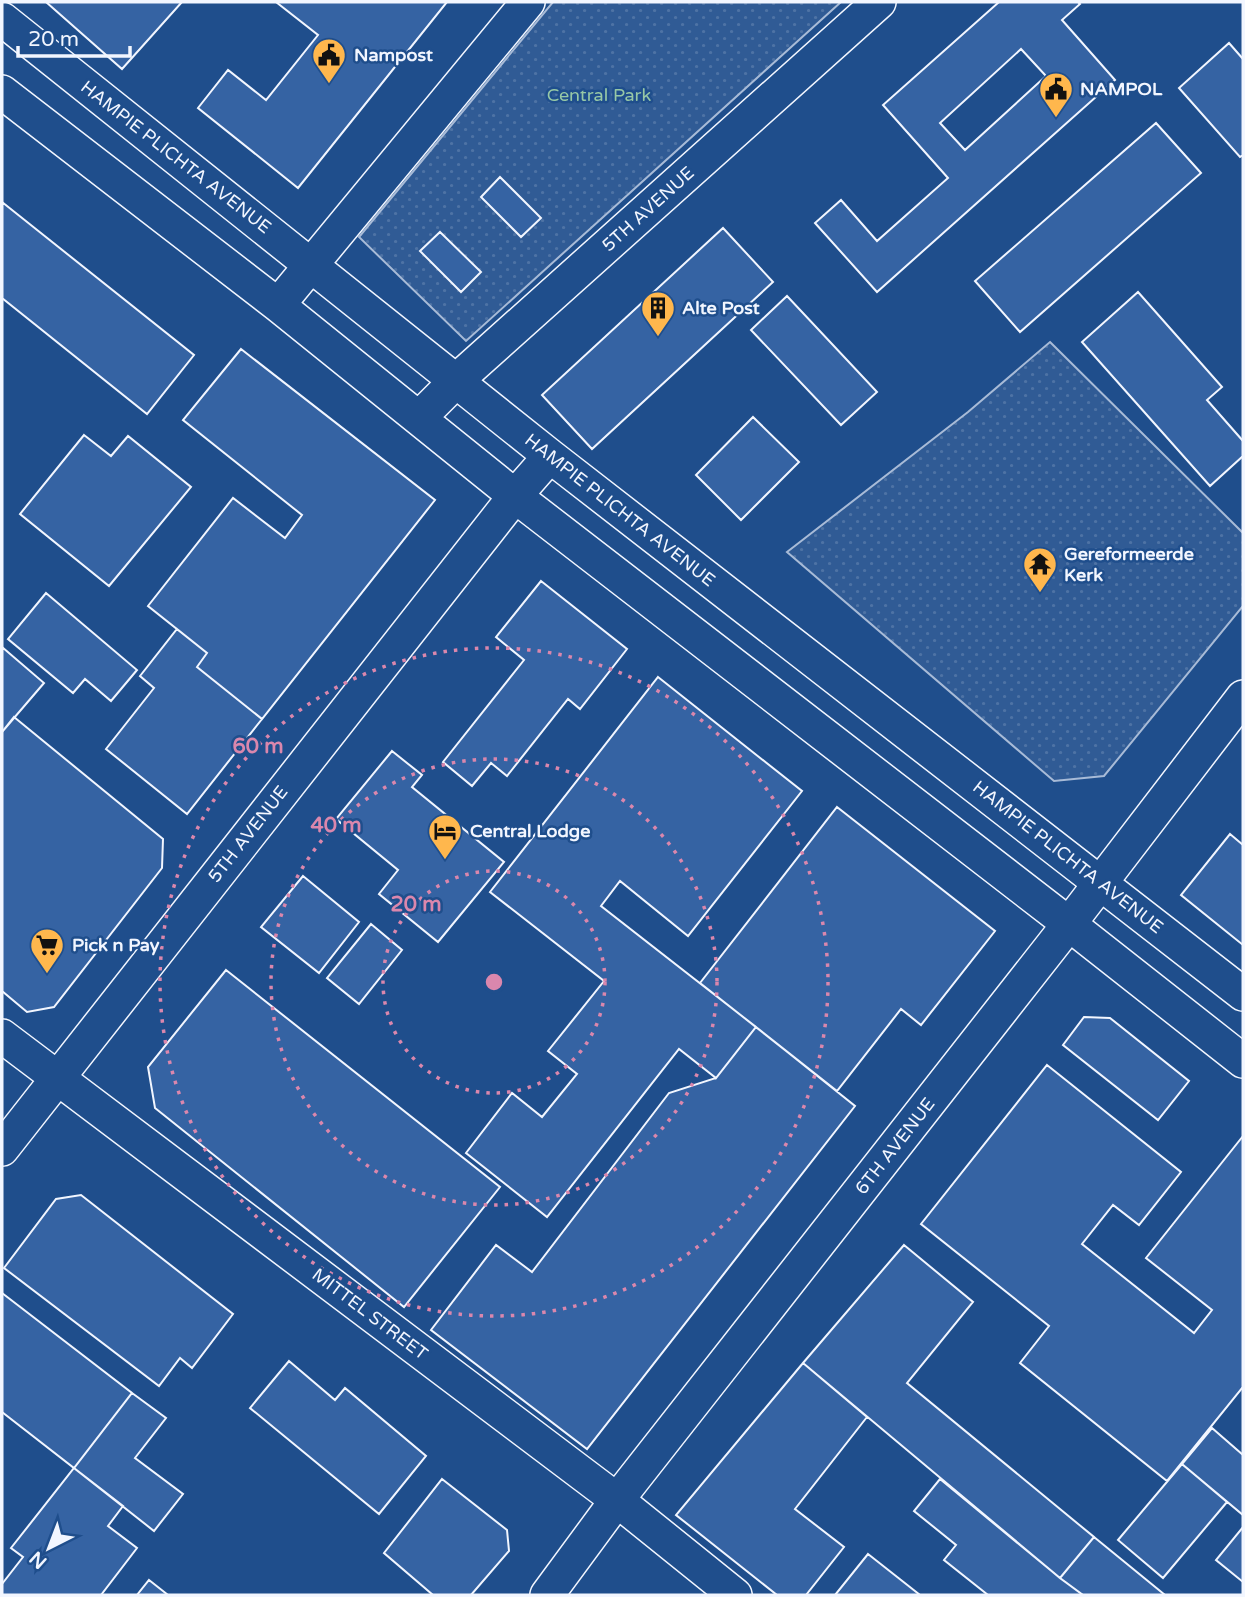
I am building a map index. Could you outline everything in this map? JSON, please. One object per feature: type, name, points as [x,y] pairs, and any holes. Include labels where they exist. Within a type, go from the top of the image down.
[{"type":"street","points":[[278,305],[528,2]]},
{"type":"street","name":"5TH AVENUE","points":[[419,418],[457,380],[879,2]]},
{"type":"street","name":"HAMPIE PLICHTA AVENUE","points":[[2,19],[550,456],[1243,994]]},
{"type":"street","points":[[2,92],[278,305],[515,496],[1243,1061]]},
{"type":"street","name":"5TH AVENUE","points":[[2,1149],[515,496],[550,456]]},
{"type":"street","name":"6TH AVENUE","points":[[547,1595],[617,1500],[1069,924],[1243,697]]},
{"type":"street","name":"MITTEL STREET","points":[[2,1036],[617,1500],[735,1595]]},
{"type":"green space","name":"Central Park","points":[[553,2],[841,2],[466,341],[359,237]]},
{"type":"green space","points":[[1050,342],[1243,533],[1243,606],[1104,776],[1054,781],[787,552],[968,412]]},
{"type":"building","points":[[46,2],[182,2],[122,69]]},
{"type":"building","name":"Nampost","points":[[276,2],[447,2],[298,188],[198,108],[228,70],[266,100],[318,35]]},
{"type":"building","points":[[999,2],[1078,2],[1080,4],[1062,20],[1115,80],[877,292],[815,223],[841,200],[877,241],[948,178],[883,105]],"holes":[[[1021,49],[1046,76],[965,150],[940,123]]]},
{"type":"building","points":[[1229,43],[1243,59],[1243,155],[1240,157],[1179,88]]},
{"type":"building","points":[[1156,123],[1201,173],[1020,332],[975,281]]},
{"type":"building","points":[[500,177],[541,218],[521,237],[481,197]]},
{"type":"building","points":[[2,202],[194,355],[147,414],[2,298]]},
{"type":"building","name":"Alte Post","points":[[723,228],[773,282],[592,449],[542,395]]},
{"type":"building","points":[[440,232],[481,272],[461,292],[420,251]]},
{"type":"building","points":[[1138,292],[1222,387],[1207,400],[1243,441],[1243,456],[1210,486],[1082,342]]},
{"type":"building","points":[[787,296],[877,392],[841,425],[751,330]]},
{"type":"building","points":[[241,349],[435,500],[262,719],[197,667],[207,653],[148,606],[233,498],[285,538],[302,515],[183,420]]},
{"type":"building","points":[[753,417],[799,462],[741,520],[696,475]]},
{"type":"building","points":[[84,435],[111,456],[128,436],[191,487],[109,586],[20,514]]},
{"type":"building","points":[[541,581],[627,649],[580,709],[568,699],[507,776],[491,763],[472,786],[443,762],[524,660],[496,637]]},
{"type":"building","points":[[46,593],[137,670],[111,701],[85,679],[73,693],[8,639]]},
{"type":"building","points":[[177,629],[207,653],[197,667],[262,719],[187,814],[106,749],[154,688],[140,676]]},
{"type":"building","points":[[2,647],[44,683],[2,732]]},
{"type":"building","points":[[658,677],[802,791],[688,936],[620,881],[601,906],[756,1027],[716,1078],[679,1049],[547,1217],[466,1153],[512,1093],[542,1117],[577,1074],[548,1051],[604,981],[490,892]]},
{"type":"building","points":[[14,717],[163,839],[162,868],[54,1007],[27,1012],[2,991],[2,732]]},
{"type":"building","points":[[392,751],[422,775],[412,787],[504,862],[438,942],[379,894],[398,870],[336,819]]},
{"type":"building","points":[[837,807],[995,931],[921,1025],[901,1009],[837,1091],[700,983]]},
{"type":"building","points":[[1230,834],[1243,845],[1243,945],[1181,895]]},
{"type":"building","points":[[303,876],[359,922],[319,973],[261,927]]},
{"type":"building","points":[[371,924],[402,950],[359,1004],[327,978]]},
{"type":"building","points":[[226,970],[500,1187],[404,1307],[155,1108],[148,1067]]},
{"type":"building","points":[[1084,1017],[1110,1018],[1189,1081],[1158,1120],[1063,1045]]},
{"type":"building","points":[[756,1027],[855,1106],[587,1449],[431,1330],[496,1245],[532,1272],[669,1093],[716,1078]]},
{"type":"building","points":[[1047,1065],[1181,1172],[1139,1225],[1113,1205],[1082,1244],[1194,1333],[1212,1310],[1146,1258],[1243,1136],[1243,1387],[1167,1481],[1020,1363],[1049,1326],[921,1224]]},
{"type":"building","points":[[81,1195],[233,1314],[192,1368],[180,1358],[159,1386],[4,1268],[56,1199]]},
{"type":"building","points":[[904,1245],[973,1302],[907,1383],[1094,1537],[1060,1578],[803,1363]]},
{"type":"building","points":[[2,1293],[132,1393],[74,1468],[2,1412]]},
{"type":"building","points":[[289,1361],[335,1400],[345,1388],[426,1456],[379,1514],[250,1408]]},
{"type":"building","points":[[803,1363],[867,1417],[795,1509],[844,1547],[806,1595],[777,1595],[676,1515]]},
{"type":"building","points":[[132,1393],[166,1418],[135,1458],[183,1494],[154,1531],[74,1468]]},
{"type":"building","points":[[1212,1428],[1243,1455],[1243,1515],[1182,1464]]},
{"type":"building","points":[[1182,1464],[1227,1502],[1163,1578],[1118,1540]]},
{"type":"building","points":[[74,1468],[123,1506],[108,1526],[137,1548],[101,1595],[2,1595],[2,1584],[23,1557],[11,1548]]},
{"type":"building","points":[[442,1479],[507,1530],[509,1551],[471,1595],[433,1595],[384,1553]]},
{"type":"building","points":[[940,1479],[1083,1595],[988,1595],[944,1560],[956,1545],[914,1511]]},
{"type":"building","points":[[1243,1527],[1243,1582],[1216,1560]]},
{"type":"building","points":[[1094,1537],[1165,1595],[1083,1595],[1060,1578]]},
{"type":"building","points":[[868,1554],[920,1595],[835,1595]]},
{"type":"building","points":[[149,1580],[168,1595],[137,1595]]},
{"type":"place","name":"Nampost","points":[[329,85]]},
{"type":"place","name":"NAMPOL","points":[[1056,119]]},
{"type":"place","name":"Alte Post","points":[[658,338]]},
{"type":"place","name":"Gereformeerde Kerk","points":[[1040,594]]},
{"type":"place","name":"Central Lodge","points":[[445,861]]},
{"type":"place","name":"Pick n Pay","points":[[47,975]]}]
